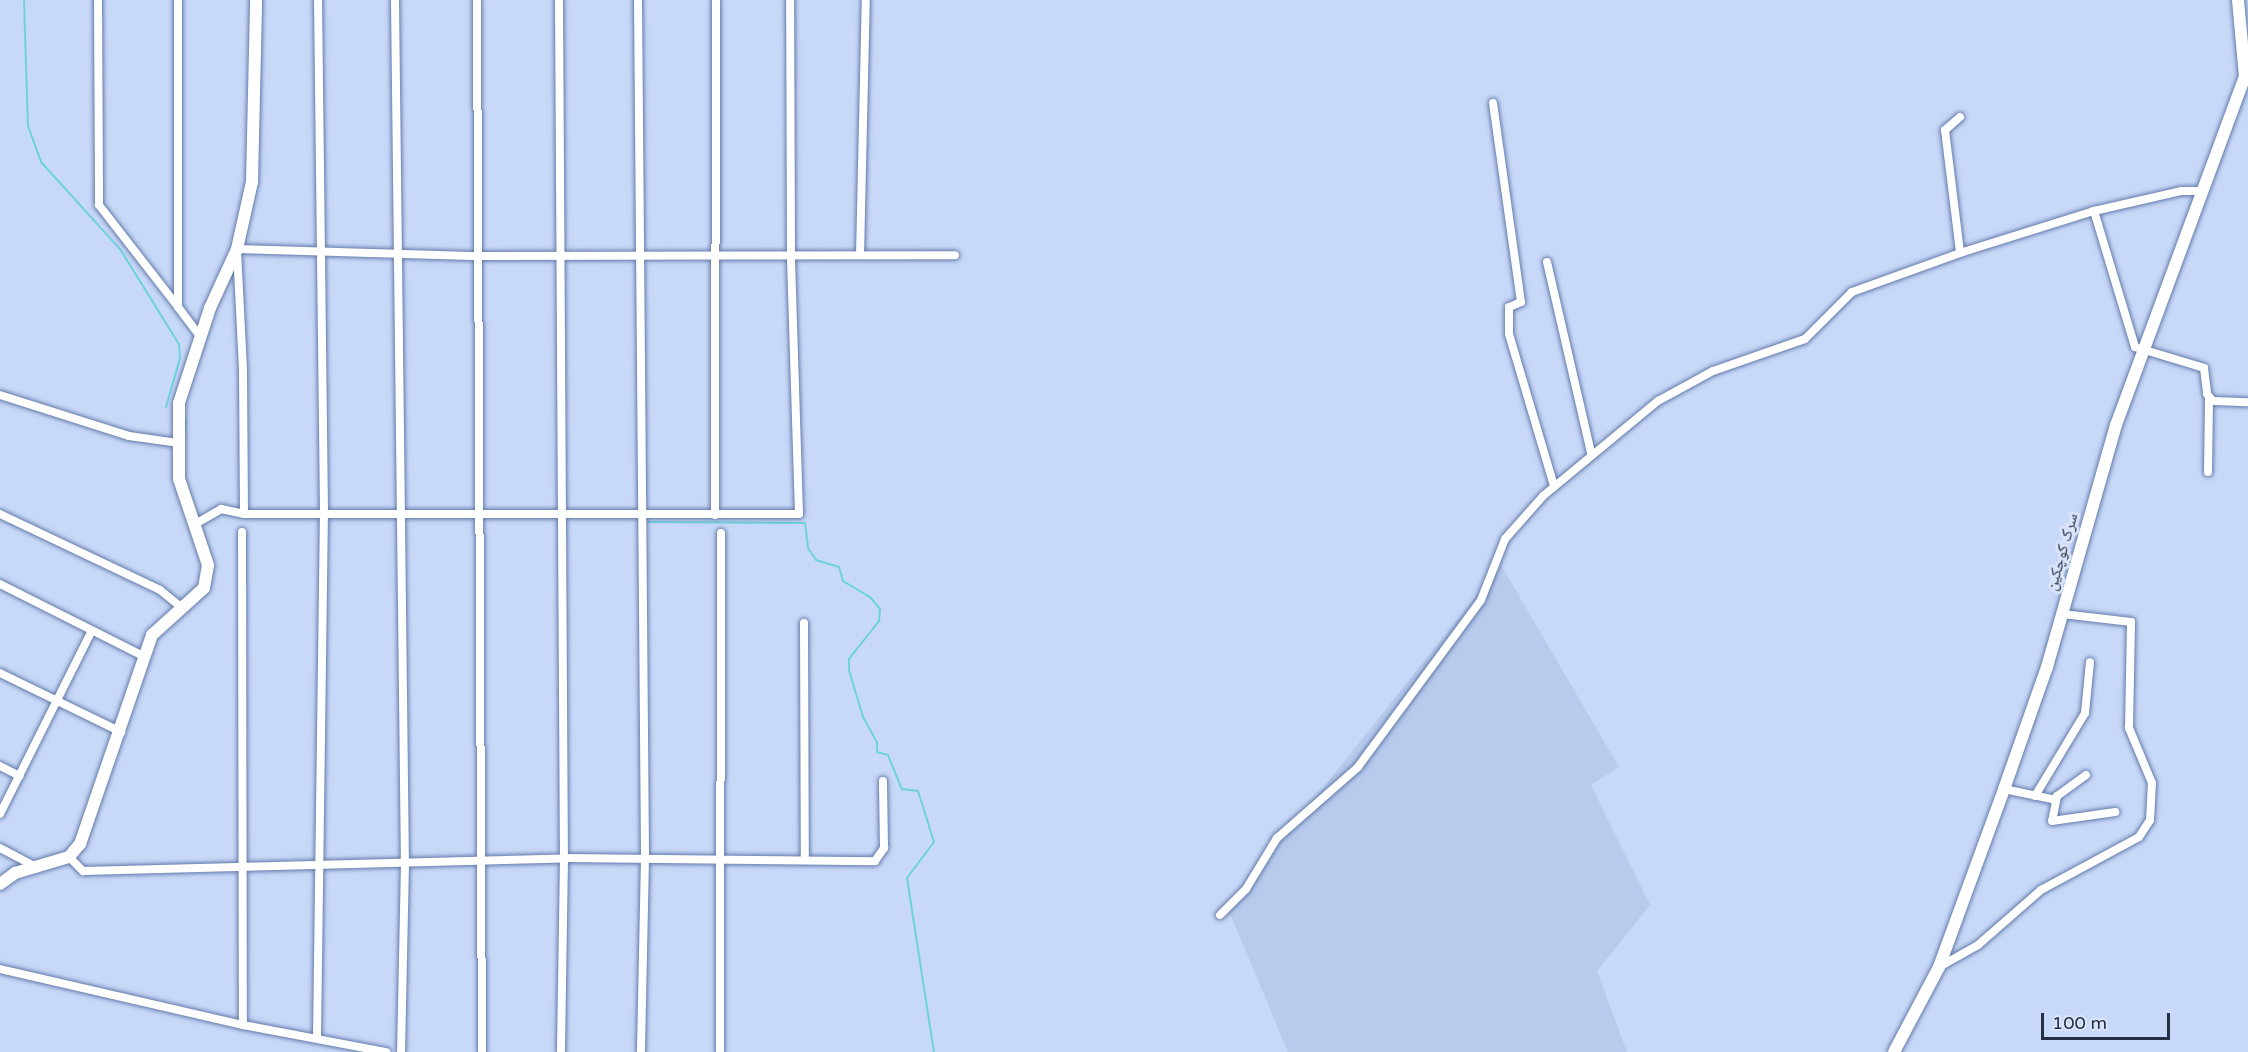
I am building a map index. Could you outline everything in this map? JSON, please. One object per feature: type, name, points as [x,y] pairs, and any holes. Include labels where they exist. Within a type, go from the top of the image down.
[{"type":"main road","points":[[0,884],[15,873],[39,868],[69,857],[80,844],[121,732],[143,656],[152,635],[180,606],[204,588],[208,565],[196,523],[179,479],[179,403],[201,337],[237,249],[252,182],[255,0]]},
{"type":"main road","name":"سرک کوچکین","points":[[1894,1052],[1939,967],[2004,789],[2062,614],[2115,425],[2201,191],[2246,77],[2243,56],[2242,6]]},
{"type":"street","points":[[98,0],[99,205],[201,337]]},
{"type":"street","points":[[178,0],[178,308]]},
{"type":"street","points":[[317,1037],[324,512],[318,0]]},
{"type":"street","points":[[395,0],[405,863],[401,1052]]},
{"type":"street","points":[[477,0],[484,862],[482,1052]]},
{"type":"street","points":[[559,0],[560,516],[564,858],[561,1052]]},
{"type":"street","points":[[638,0],[639,515],[645,858],[641,1052]]},
{"type":"street","points":[[715,515],[716,0]]},
{"type":"street","points":[[196,523],[211,513],[226,509],[244,514],[324,512],[560,516],[799,514],[791,255],[790,0]]},
{"type":"street","points":[[860,255],[866,0]]},
{"type":"street","points":[[1494,104],[1521,302],[1509,307],[1509,334],[1554,486]]},
{"type":"street","points":[[1959,117],[1945,130],[1960,253]]},
{"type":"street","points":[[1220,915],[1246,889],[1276,838],[1358,767],[1481,600],[1505,540],[1554,486],[1591,453],[1658,401],[1713,371],[1805,339],[1852,292],[1960,253],[2094,211],[2181,191],[2201,191]]},
{"type":"street","points":[[2094,211],[2134,345],[2143,350],[2204,369],[2209,398],[2208,472]]},
{"type":"street","points":[[244,514],[243,369],[237,249],[480,256],[955,255]]},
{"type":"street","points":[[1547,262],[1591,453]]},
{"type":"street","points":[[0,395],[129,436],[178,443]]},
{"type":"street","points":[[2209,398],[2248,402]]},
{"type":"street","points":[[0,514],[160,590],[180,606]]},
{"type":"street","points":[[242,532],[243,1025]]},
{"type":"street","points":[[720,1052],[721,533]]},
{"type":"street","points":[[0,584],[91,632],[143,656]]},
{"type":"street","points":[[1939,967],[1978,945],[2041,890],[2139,837],[2150,820],[2152,783],[2129,728],[2131,622],[2062,614]]},
{"type":"street","points":[[804,623],[805,860]]},
{"type":"street","points":[[0,814],[58,703],[91,632]]},
{"type":"street","points":[[2035,796],[2085,713],[2090,662]]},
{"type":"street","points":[[0,673],[121,732]]},
{"type":"street","points":[[0,766],[20,776]]},
{"type":"street","points":[[2086,776],[2056,800],[2052,822],[2115,812]]},
{"type":"street","points":[[69,857],[83,871],[484,862],[564,858],[875,861],[883,855],[883,781]]},
{"type":"street","points":[[2004,789],[2056,800]]},
{"type":"street","points":[[0,848],[39,868]]},
{"type":"street","points":[[0,969],[243,1025],[317,1037],[386,1052]]},
{"type":"street","points":[[339,1052],[341,1042]]},
{"type":"shaded area","points":[[1501,565],[1619,767],[1591,785],[1650,905],[1597,971],[1627,1052],[1288,1052],[1226,904],[1243,888]]},
{"type":"waterway","points":[[24,0],[28,126],[41,162],[120,249],[179,344],[180,358],[166,407]]},
{"type":"waterway","points":[[185,432],[186,420]]},
{"type":"waterway","points":[[649,522],[805,523],[808,548],[816,560],[839,567],[843,581],[870,597],[880,609],[879,621],[849,659],[849,670],[863,717],[877,742],[877,752],[888,755],[902,789],[918,791],[934,842],[907,878],[934,1052]]}]
